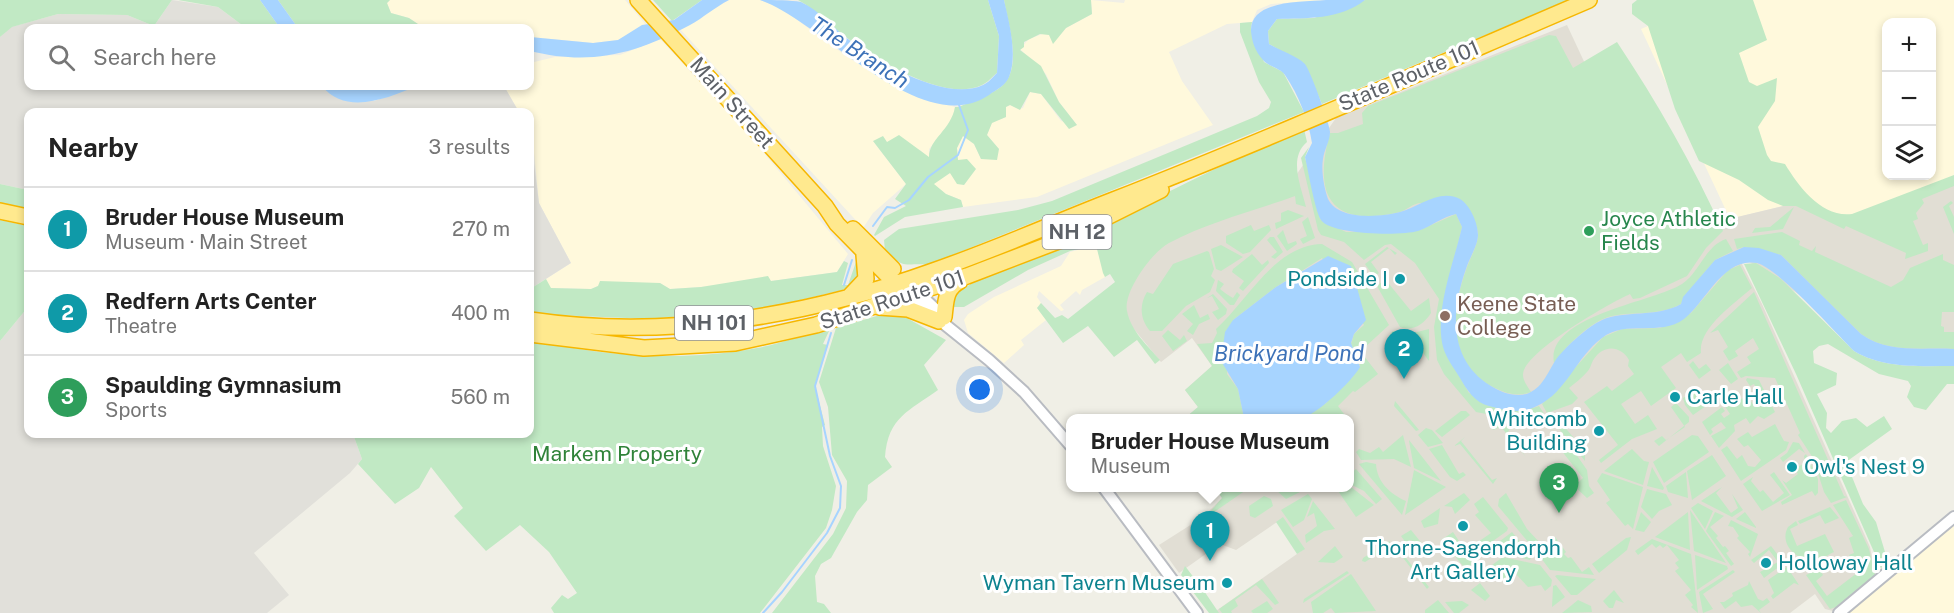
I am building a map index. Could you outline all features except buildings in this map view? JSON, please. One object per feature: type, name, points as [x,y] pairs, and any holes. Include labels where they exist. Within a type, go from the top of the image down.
[{"type":"highway","name":"Main Street","points":[[638,0],[825,206],[837,224],[864,255],[906,287]]},
{"type":"highway","name":"State Route 101","points":[[534,334],[644,348],[735,343],[816,324],[858,310],[963,261],[1230,154],[1589,0]]},
{"type":"highway","name":"State Route 101","points":[[534,320],[651,328],[696,325],[806,308],[844,298],[967,276],[1095,224],[1230,154]]},
{"type":"highway","name":"Main Street","points":[[825,206],[842,218],[906,287]]},
{"type":"highway","points":[[0,211],[24,216]]},
{"type":"highway","points":[[844,298],[852,294],[866,279],[864,255]]},
{"type":"highway","points":[[858,310],[889,306],[908,309],[943,320],[947,294],[951,286],[967,276]]},
{"type":"main road","name":"Main Street","points":[[906,287],[1024,393],[1066,439]]},
{"type":"main road","points":[[1107,492],[1197,613]]},
{"type":"main road","points":[[1839,613],[1954,518]]},
{"type":"shaded area","points":[[172,0],[218,7],[241,24],[155,24]]},
{"type":"shaded area","points":[[390,0],[625,0],[646,25],[618,40],[593,43],[534,37],[534,24],[418,24],[409,18],[391,13],[387,3]]},
{"type":"shaded area","points":[[729,0],[760,0],[781,8],[849,58],[886,80],[915,96],[955,107],[953,120],[929,149],[929,158],[920,150],[873,141],[906,184],[873,213],[863,228],[680,29]]},
{"type":"shaded area","points":[[1091,0],[1124,3],[1125,0],[1326,0],[1271,4],[1257,10],[1252,22],[1227,24],[1169,52],[1182,81],[1213,125],[1037,197],[963,207],[961,200],[946,194],[933,184],[950,173],[964,185],[975,169],[958,160],[957,148],[963,136],[974,144],[981,159],[999,149],[987,135],[992,122],[1006,117],[1006,107],[1010,105],[1023,108],[1030,92],[1041,94],[1061,121],[1077,125],[1059,102],[1046,74],[1020,49],[1029,39],[1045,33],[1059,36],[1066,28],[1092,14]]},
{"type":"shaded area","points":[[1709,0],[1954,0],[1954,181],[1850,224],[1791,204],[1730,219],[1641,29]]},
{"type":"shaded area","points":[[58,14],[127,15],[149,24],[24,24],[24,90],[329,90],[374,101],[406,90],[506,90],[517,108],[24,108],[24,189],[0,184],[0,37],[11,27]]},
{"type":"shaded area","name":"Keene State College","points":[[1567,25],[1636,173],[1712,223],[1791,204],[1850,224],[1954,181],[1954,356],[1893,356],[1737,254],[1762,304],[1870,547],[1876,579],[1833,611],[1825,609],[1815,594],[1790,613],[1213,613],[1304,549],[1283,518],[1236,550],[1220,544],[1179,573],[1159,545],[1203,517],[1222,498],[1218,492],[1354,492],[1354,414],[1190,414],[1198,407],[1185,390],[1212,366],[1192,338],[1161,362],[1115,306],[1157,236],[1294,178],[1336,118]]},
{"type":"shaded area","points":[[660,39],[748,134],[848,254],[837,272],[771,281],[670,289],[660,283],[598,286],[591,289],[550,288],[546,279],[571,263],[539,203],[534,152],[534,108],[517,108],[506,90],[534,90],[534,62],[555,57],[620,55]]},
{"type":"shaded area","points":[[534,164],[539,203],[571,263],[534,286]]},
{"type":"shaded area","points":[[1096,245],[1105,277],[1082,290],[1080,295],[1076,291],[1060,305],[1064,310],[1061,311],[1039,291],[1037,297],[1041,303],[1037,308],[1046,320],[1021,340],[1024,345],[1004,363],[968,333],[964,320],[968,314],[994,297],[1061,266],[1070,252]]},
{"type":"shaded area","points":[[24,312],[24,438],[354,438],[362,459],[350,473],[254,553],[289,595],[267,613],[0,613],[0,341]]},
{"type":"shaded area","points":[[1954,524],[1954,613],[1847,613],[1878,588]]},
{"type":"green space","points":[[0,0],[172,0],[155,24],[149,24],[127,15],[58,14],[12,27],[0,37]]},
{"type":"green space","points":[[178,0],[260,0],[277,24],[241,24],[218,7]]},
{"type":"green space","points":[[278,0],[390,0],[387,3],[391,13],[409,18],[418,24],[295,24]]},
{"type":"green space","points":[[653,0],[702,0],[672,21]]},
{"type":"green space","points":[[798,0],[988,0],[999,36],[997,73],[984,84],[967,89],[950,89],[932,84],[913,77],[878,58],[843,35]]},
{"type":"green space","points":[[1004,0],[1091,0],[1092,14],[1066,28],[1053,44],[1049,35],[1040,34],[1024,42],[1024,47],[1020,50],[1041,66],[1059,102],[1077,125],[1069,129],[1041,94],[1030,92],[1020,110],[1010,105],[1006,107],[1006,117],[992,123],[987,135],[999,149],[997,160],[981,159],[974,144],[963,136],[957,148],[958,160],[967,159],[976,169],[964,185],[957,184],[950,173],[934,184],[946,194],[961,200],[963,207],[905,217],[875,236],[884,217],[906,206],[895,199],[906,184],[873,141],[883,136],[887,142],[899,135],[929,157],[932,145],[949,122],[955,107],[989,94],[1006,81],[1011,71],[1013,48]]},
{"type":"green space","points":[[1365,0],[1568,0],[1322,104],[1305,65],[1269,44],[1268,31],[1277,19],[1314,18]]},
{"type":"green space","points":[[1637,0],[1753,0],[1767,40],[1739,53],[1749,82],[1757,86],[1777,78],[1775,101],[1758,127],[1771,161],[1785,164],[1812,199],[1821,206],[1841,214],[1852,214],[1954,175],[1954,186],[1922,199],[1924,203],[1916,213],[1918,219],[1913,221],[1923,245],[1928,243],[1928,251],[1905,259],[1906,253],[1846,226],[1844,229],[1796,206],[1783,206],[1768,200],[1739,180],[1699,161],[1675,109],[1648,26],[1632,14],[1632,4]]},
{"type":"green space","points":[[1252,22],[1251,28],[1264,62],[1283,72],[1304,112],[928,265],[902,263],[885,251],[884,240],[899,229],[1018,210],[1052,201],[1257,116],[1269,108],[1271,102],[1259,82],[1240,32],[1240,23]]},
{"type":"green space","name":"Joyce Athletic Fields","points":[[1549,35],[1556,36],[1573,68],[1617,42],[1674,134],[1723,231],[1706,248],[1687,276],[1640,298],[1633,299],[1630,294],[1605,307],[1551,342],[1526,366],[1523,377],[1531,392],[1514,394],[1503,392],[1487,384],[1474,373],[1459,347],[1456,332],[1458,300],[1478,235],[1471,212],[1427,203],[1415,204],[1400,212],[1376,216],[1342,211],[1332,202],[1326,189],[1325,155],[1330,133],[1338,133],[1363,124],[1362,113],[1368,106]]},
{"type":"green space","points":[[1304,129],[1307,142],[1301,149],[1297,164],[1306,207],[1296,204],[1295,196],[1199,229],[1162,248],[1140,273],[1129,294],[1127,311],[1136,331],[1160,360],[1155,364],[1137,340],[1114,357],[1088,326],[1063,343],[1037,308],[1041,303],[1055,318],[1062,315],[1068,319],[1115,282],[1110,274],[1105,277],[1096,245],[1070,251],[1028,270],[964,307],[954,307],[952,298],[984,277],[1046,253],[1206,173]]},
{"type":"green space","points":[[1309,147],[1305,157],[1320,219],[1346,232],[1420,230],[1456,214],[1462,227],[1451,273],[1444,349],[1469,393],[1533,408],[1539,406],[1545,415],[1523,421],[1476,412],[1444,374],[1437,360],[1434,327],[1439,299],[1415,263],[1391,244],[1385,245],[1364,260],[1344,242],[1321,235],[1301,158]]},
{"type":"green space","points":[[0,184],[24,189],[24,209],[0,204]]},
{"type":"green space","points":[[1951,201],[1953,203],[1949,206],[1954,217],[1954,234],[1943,207]]},
{"type":"green space","points":[[1794,207],[1783,229],[1752,233],[1755,228],[1770,227]]},
{"type":"green space","points":[[1288,210],[1304,216],[1276,229],[1275,223],[1281,221],[1281,213]]},
{"type":"green space","points":[[1308,217],[1315,238],[1303,244],[1300,239],[1307,236],[1302,222]]},
{"type":"green space","points":[[0,220],[24,225],[24,312],[0,341]]},
{"type":"green space","points":[[1251,225],[1254,231],[1269,225],[1271,230],[1250,252],[1243,254],[1226,243],[1226,236]]},
{"type":"green space","points":[[1283,230],[1288,244],[1296,241],[1297,244],[1287,251],[1277,236]]},
{"type":"green space","points":[[1782,232],[1800,241],[1799,245],[1812,251],[1816,246],[1815,252],[1891,287],[1903,280],[1910,268],[1943,254],[1943,260],[1954,265],[1954,312],[1942,312],[1941,326],[1944,327],[1944,332],[1954,332],[1954,349],[1894,347],[1872,340],[1861,334],[1781,255],[1744,247],[1737,249],[1734,239]]},
{"type":"green space","points":[[1274,237],[1283,252],[1275,259],[1271,257],[1277,252],[1267,240]]},
{"type":"green space","points":[[1726,239],[1733,251],[1715,260],[1684,297],[1681,304],[1665,310],[1604,318],[1580,335],[1554,363],[1556,347],[1566,333],[1583,322],[1604,313],[1682,284],[1694,273],[1713,247]]},
{"type":"green space","points":[[1322,244],[1352,262],[1389,325],[1363,349],[1364,356],[1378,374],[1355,392],[1353,391],[1338,406],[1344,414],[1309,414],[1326,403],[1360,366],[1351,344],[1354,334],[1364,325],[1322,258],[1276,287],[1233,320],[1227,374],[1238,389],[1243,414],[1190,414],[1198,407],[1185,390],[1212,366],[1197,344],[1212,343],[1217,333],[1216,329],[1263,276],[1290,254],[1305,247]]},
{"type":"green space","points":[[1221,245],[1243,257],[1221,271],[1216,269],[1211,249]]},
{"type":"green space","points":[[1387,247],[1389,248],[1371,262],[1379,273],[1374,277],[1365,264]]},
{"type":"green space","points":[[1207,251],[1214,269],[1211,276],[1215,280],[1210,292],[1186,306],[1162,331],[1150,331],[1144,322],[1142,312],[1147,292],[1153,294],[1173,264]]},
{"type":"green space","points":[[1252,254],[1262,265],[1268,260],[1269,263],[1243,291],[1239,288],[1244,281],[1232,272]]},
{"type":"green space","points":[[844,261],[848,263],[842,285],[848,285],[856,262],[862,272],[847,289],[771,307],[651,319],[534,314],[534,286],[546,279],[551,288],[591,289],[598,286],[600,281],[660,283],[670,289],[701,287],[768,276],[771,281],[837,272]]},
{"type":"green space","points":[[1756,263],[1781,279],[1854,351],[1890,364],[1954,366],[1954,384],[1947,384],[1926,410],[1914,407],[1907,397],[1911,386],[1908,381],[1879,374],[1828,344],[1819,346],[1813,351],[1814,363],[1837,373],[1836,385],[1817,394],[1827,413],[1826,428],[1831,433],[1842,421],[1856,418],[1867,427],[1884,416],[1892,429],[1846,462],[1863,504],[1876,522],[1888,562],[1881,568],[1796,374],[1744,264]]},
{"type":"green space","points":[[1740,265],[1752,288],[1711,325],[1705,334],[1701,353],[1687,362],[1681,353],[1661,367],[1676,388],[1651,406],[1641,391],[1621,404],[1635,424],[1648,415],[1657,429],[1632,439],[1601,463],[1599,460],[1618,445],[1584,402],[1607,386],[1612,391],[1634,374],[1628,366],[1629,360],[1626,355],[1612,349],[1598,354],[1588,370],[1569,388],[1578,398],[1572,404],[1547,413],[1542,404],[1603,337],[1622,329],[1660,328],[1691,313],[1728,270]]},
{"type":"green space","points":[[1385,279],[1411,311],[1429,298],[1431,313],[1425,321],[1414,328],[1400,327],[1377,286]]},
{"type":"green space","points":[[1218,280],[1224,284],[1220,289],[1226,294],[1233,298],[1237,292],[1240,295],[1234,305],[1230,305],[1216,291]]},
{"type":"green space","points":[[1754,292],[1844,496],[1847,497],[1831,503],[1824,492],[1813,458],[1798,435],[1800,433],[1775,378],[1746,376],[1741,378],[1737,372],[1751,363],[1747,357],[1759,349],[1753,338],[1735,351],[1738,356],[1729,361],[1723,351],[1728,347],[1718,330],[1710,333]]},
{"type":"green space","points":[[1213,294],[1227,309],[1226,314],[1218,320],[1212,312],[1219,309],[1212,296],[1207,298]]},
{"type":"green space","points":[[1194,305],[1200,318],[1208,314],[1210,319],[1199,324],[1193,335],[1187,331],[1193,324],[1182,314]]},
{"type":"green space","points":[[880,315],[905,317],[946,340],[924,365],[938,390],[909,410],[895,424],[890,433],[885,457],[892,467],[868,485],[867,500],[857,512],[831,558],[821,564],[815,576],[817,602],[824,604],[831,613],[772,613],[833,534],[846,508],[847,481],[832,455],[828,407],[819,382],[836,328]]},
{"type":"green space","points":[[1429,329],[1429,361],[1409,334]]},
{"type":"green space","points":[[1168,330],[1180,340],[1184,335],[1187,341],[1173,351],[1162,336]]},
{"type":"green space","name":"Markem Property","points":[[829,331],[823,344],[828,345],[815,386],[825,425],[822,427],[823,446],[836,486],[832,510],[826,528],[760,613],[554,613],[551,608],[562,595],[568,599],[577,593],[549,552],[520,525],[486,551],[454,516],[463,508],[431,467],[419,488],[395,504],[358,464],[362,459],[354,438],[534,438],[534,340],[586,350],[643,356],[672,356],[757,348]]},
{"type":"green space","points":[[1393,331],[1398,332],[1412,347],[1405,352],[1390,334]]},
{"type":"green space","points":[[1693,361],[1699,369],[1706,364],[1711,370],[1699,379],[1689,365]]},
{"type":"green space","points":[[1728,363],[1738,379],[1731,384],[1719,370]]},
{"type":"green space","points":[[1747,378],[1759,380],[1775,412],[1764,419],[1758,416],[1750,424],[1746,418],[1734,425],[1735,431],[1719,448],[1711,436],[1726,428],[1721,422],[1711,429],[1713,432],[1710,435],[1702,422],[1722,407],[1725,411],[1721,414],[1724,418],[1730,414],[1724,405],[1739,396],[1741,399],[1747,396],[1755,407],[1763,402],[1754,384],[1750,386]]},
{"type":"green space","points":[[1696,390],[1705,403],[1718,395],[1719,397],[1693,415],[1685,405],[1683,398]]},
{"type":"green space","points":[[1395,401],[1419,430],[1416,431],[1394,406]]},
{"type":"green space","points":[[1676,403],[1689,417],[1689,422],[1684,426],[1671,407]]},
{"type":"green space","points":[[1461,411],[1466,411],[1470,415],[1442,437],[1435,431]]},
{"type":"green space","points":[[1556,417],[1585,451],[1585,461],[1551,419]]},
{"type":"green space","points":[[1494,424],[1511,427],[1508,432],[1526,457],[1501,427],[1493,430],[1491,426]]},
{"type":"green space","points":[[1775,424],[1784,441],[1789,442],[1786,450],[1741,481],[1721,450],[1727,446],[1737,459],[1742,455],[1748,466],[1755,467],[1761,460],[1748,445],[1744,447],[1737,439],[1748,432],[1752,437]]},
{"type":"green space","points":[[1426,428],[1432,430],[1443,443],[1428,447],[1418,435]]},
{"type":"green space","points":[[1403,435],[1411,467],[1394,459],[1361,460],[1356,452],[1359,449],[1370,453],[1379,447],[1383,452]]},
{"type":"green space","points":[[1692,435],[1698,436],[1709,452],[1664,483],[1653,462]]},
{"type":"green space","points":[[1662,436],[1666,440],[1669,438],[1659,446],[1654,441]]},
{"type":"green space","points":[[1465,437],[1461,441],[1492,480],[1497,478],[1493,484],[1460,444],[1454,446]]},
{"type":"green space","points":[[1409,440],[1441,481],[1414,468]]},
{"type":"green space","points":[[1793,442],[1799,443],[1805,453],[1799,449],[1783,462],[1780,458],[1787,453]]},
{"type":"green space","points":[[1569,444],[1587,470],[1589,486],[1594,493],[1587,498],[1574,486],[1583,478],[1561,450]]},
{"type":"green space","points":[[1442,445],[1459,474],[1463,472],[1466,475],[1457,481],[1450,477],[1429,449]]},
{"type":"green space","points":[[1632,449],[1644,461],[1649,462],[1643,485],[1604,471]]},
{"type":"green space","points":[[1806,454],[1818,479],[1818,493],[1815,496],[1812,491],[1782,505],[1781,502],[1792,495],[1782,480],[1786,483],[1798,474],[1794,469],[1805,463]]},
{"type":"green space","points":[[1712,455],[1726,476],[1692,500],[1687,471]]},
{"type":"green space","points":[[1366,462],[1376,464],[1385,487],[1406,501],[1402,515],[1359,464]]},
{"type":"green space","points":[[1652,467],[1664,488],[1663,490],[1647,486]]},
{"type":"green space","points":[[1356,469],[1382,499],[1376,504],[1364,491],[1354,486]]},
{"type":"green space","points":[[1414,470],[1446,487],[1405,515]]},
{"type":"green space","points":[[1686,472],[1688,498],[1668,492],[1666,486]]},
{"type":"green space","points":[[1774,472],[1790,495],[1762,511],[1743,484],[1753,477],[1751,481],[1773,502],[1784,493],[1770,475]]},
{"type":"green space","points":[[1602,473],[1643,487],[1633,529],[1628,524],[1625,526],[1606,503],[1610,500],[1597,481]]},
{"type":"green space","points":[[1722,487],[1716,493],[1731,513],[1738,508],[1732,494],[1743,510],[1732,517],[1701,501]]},
{"type":"green space","points":[[1354,489],[1374,505],[1356,517],[1339,492],[1354,492]]},
{"type":"green space","points":[[1647,489],[1666,494],[1672,505],[1659,511],[1652,519],[1641,507]]},
{"type":"green space","points":[[1218,492],[1243,492],[1204,519],[1222,498]]},
{"type":"green space","points":[[1278,492],[1300,492],[1286,499]]},
{"type":"green space","points":[[1464,493],[1470,500],[1455,514],[1452,507],[1444,506]]},
{"type":"green space","points":[[1506,493],[1527,529],[1542,545],[1534,549],[1498,506],[1499,499]]},
{"type":"green space","points":[[1308,494],[1312,499],[1304,520],[1293,527],[1281,510]]},
{"type":"green space","points":[[1264,496],[1271,499],[1273,506],[1255,518],[1250,516],[1249,506]]},
{"type":"green space","points":[[1483,497],[1508,528],[1483,548],[1478,547],[1478,542],[1491,533],[1475,515],[1479,512],[1474,504]]},
{"type":"green space","points":[[1846,500],[1869,549],[1875,575],[1836,607],[1830,609],[1806,575],[1819,569],[1823,575],[1816,581],[1827,596],[1857,573],[1849,555],[1854,553],[1849,538],[1853,536],[1833,505]]},
{"type":"green space","points":[[1313,501],[1335,529],[1324,531],[1306,543],[1305,535],[1317,526],[1314,513],[1307,517]]},
{"type":"green space","points":[[1698,503],[1713,511],[1705,529],[1691,508]]},
{"type":"green space","points":[[1830,507],[1839,518],[1825,524],[1820,515],[1800,524],[1798,521]]},
{"type":"green space","points":[[1440,508],[1438,524],[1424,528],[1421,521]]},
{"type":"green space","points":[[1690,510],[1726,563],[1694,551]]},
{"type":"green space","points":[[1641,512],[1651,522],[1644,532],[1635,530]]},
{"type":"green space","points":[[1688,512],[1690,550],[1655,537]]},
{"type":"green space","points":[[1715,512],[1724,516],[1710,527],[1718,536],[1716,538],[1723,547],[1725,546],[1729,551],[1726,553],[1734,564],[1731,566],[1706,531]]},
{"type":"green space","points":[[1745,512],[1756,527],[1756,528],[1736,519]]},
{"type":"green space","points":[[1283,517],[1305,549],[1297,554],[1276,522]]},
{"type":"green space","points":[[1731,520],[1758,534],[1750,557],[1748,554],[1750,552],[1737,538],[1739,536],[1733,527],[1728,526]]},
{"type":"green space","points":[[1796,521],[1798,525],[1790,529],[1797,546],[1825,534],[1834,552],[1817,560],[1797,556],[1786,540],[1788,527]]},
{"type":"green space","points":[[1411,530],[1424,546],[1419,550],[1411,540],[1406,543],[1401,536]]},
{"type":"green space","points":[[1453,532],[1459,541],[1454,544],[1461,555],[1473,547],[1470,574],[1441,540]]},
{"type":"green space","points":[[1512,532],[1532,556],[1530,560],[1488,550]]},
{"type":"green space","points":[[1555,537],[1566,552],[1564,554],[1568,558],[1571,557],[1582,572],[1589,567],[1594,575],[1550,570],[1541,558]]},
{"type":"green space","points":[[1631,537],[1627,550],[1599,573],[1592,564],[1626,538]]},
{"type":"green space","points":[[1652,539],[1691,554],[1698,613],[1691,607],[1693,605],[1685,595],[1691,590],[1675,571],[1679,568],[1675,563],[1679,560],[1667,545],[1663,548],[1660,545],[1656,548],[1652,544],[1638,555],[1635,551]]},
{"type":"green space","points":[[1390,541],[1389,547],[1365,562],[1362,561],[1363,558]]},
{"type":"green space","points":[[1393,542],[1429,587],[1427,589],[1394,546],[1391,547]]},
{"type":"green space","points":[[1335,546],[1343,557],[1334,563],[1318,562]]},
{"type":"green space","points":[[1771,546],[1784,563],[1764,578],[1760,572],[1778,562],[1769,550],[1754,563],[1751,560]]},
{"type":"green space","points":[[1695,555],[1727,566],[1728,569],[1697,590]]},
{"type":"green space","points":[[1503,557],[1540,565],[1552,580],[1551,586],[1545,591],[1541,585],[1528,587],[1515,573],[1505,581],[1492,565]]},
{"type":"green space","points":[[1185,566],[1198,583],[1192,587],[1181,575]]},
{"type":"green space","points":[[1787,567],[1799,585],[1794,583],[1773,599],[1771,596],[1774,593],[1768,580]]},
{"type":"green space","points":[[1733,570],[1735,572],[1703,594],[1713,609],[1703,613],[1699,592]]},
{"type":"green space","points":[[1347,571],[1349,573],[1303,603],[1304,599]]},
{"type":"green space","points":[[1351,574],[1376,611],[1335,613],[1331,608],[1323,613],[1313,613],[1311,602]]},
{"type":"green space","points":[[1555,576],[1596,579],[1577,595],[1571,595]]},
{"type":"green space","points":[[1262,579],[1279,603],[1275,605],[1256,585],[1235,600],[1238,606],[1231,611],[1232,613],[1222,613],[1219,609]]},
{"type":"green space","points":[[1749,581],[1758,599],[1763,601],[1767,598],[1770,602],[1759,610],[1761,613],[1752,605],[1741,607],[1736,601],[1725,609],[1720,602],[1733,596],[1732,593],[1748,585]]},
{"type":"green space","points":[[1480,583],[1490,596],[1485,601],[1471,590]]},
{"type":"green space","points":[[1200,585],[1219,613],[1209,613],[1193,592]]},
{"type":"green space","points":[[1556,585],[1565,597],[1552,607],[1553,586]]},
{"type":"green space","points":[[1614,590],[1624,603],[1616,600],[1613,608],[1609,608],[1603,601]]},
{"type":"green space","points":[[1438,600],[1449,613],[1425,613],[1425,610]]},
{"type":"green space","points":[[1578,600],[1591,606],[1592,612],[1562,613]]},
{"type":"green space","points":[[1267,601],[1273,609],[1267,613],[1251,611]]},
{"type":"green space","points":[[1462,601],[1469,605],[1459,613],[1454,613],[1445,602]]},
{"type":"water","points":[[260,0],[278,0],[295,24],[277,24]]},
{"type":"water","points":[[702,0],[729,0],[690,25],[631,50],[593,57],[534,52],[534,37],[593,43],[618,40],[642,25],[674,20]]},
{"type":"water","name":"The Branch","points":[[760,0],[801,2],[814,9],[860,48],[893,68],[931,84],[968,89],[985,84],[997,73],[999,36],[988,0],[1004,0],[1012,38],[1012,68],[1006,82],[989,95],[962,105],[933,103],[903,91],[872,73],[785,12]]},
{"type":"water","points":[[1326,0],[1365,0],[1355,7],[1334,15],[1277,19],[1268,31],[1269,44],[1305,64],[1327,119],[1330,132],[1322,163],[1328,199],[1341,211],[1361,216],[1400,212],[1445,196],[1460,199],[1467,205],[1475,220],[1478,235],[1461,285],[1456,318],[1457,334],[1460,349],[1467,363],[1477,375],[1495,389],[1515,395],[1529,393],[1542,382],[1561,353],[1590,327],[1611,317],[1651,313],[1681,304],[1683,297],[1715,260],[1744,247],[1759,248],[1781,255],[1861,334],[1894,347],[1954,349],[1954,366],[1890,364],[1866,357],[1854,351],[1807,302],[1778,276],[1757,263],[1745,263],[1725,274],[1684,319],[1675,324],[1611,332],[1602,338],[1585,355],[1556,392],[1537,406],[1513,411],[1479,402],[1468,391],[1448,359],[1441,333],[1443,302],[1462,227],[1456,214],[1409,233],[1382,234],[1338,229],[1321,220],[1314,200],[1305,157],[1312,143],[1302,108],[1285,75],[1265,62],[1253,43],[1251,31],[1253,21],[1259,13],[1279,5]]},
{"type":"water","points":[[326,90],[406,90],[368,102],[343,100]]},
{"type":"water","name":"Brickyard Pond","points":[[1328,256],[1351,266],[1366,320],[1354,334],[1351,343],[1360,367],[1333,397],[1311,414],[1243,414],[1238,389],[1221,361],[1225,332],[1233,320],[1276,287]]},
{"type":"waterway","points":[[873,226],[887,207],[895,208],[909,200],[928,177],[958,155],[968,130],[959,105]]},
{"type":"waterway","points":[[844,285],[852,260]]},
{"type":"waterway","points":[[763,613],[827,533],[840,508],[841,486],[830,456],[815,386],[831,333]]},
{"type":"place","name":"Joyce Athletic Fields","points":[[1589,231]]},
{"type":"place","name":"Pondside I","points":[[1400,279]]},
{"type":"place","name":"Keene State College","points":[[1445,316]]},
{"type":"place","name":"Redfern Arts Center","points":[[1404,379]]},
{"type":"place","name":"Carle Hall","points":[[1675,397]]},
{"type":"place","name":"Whitcomb Building","points":[[1599,431]]},
{"type":"place","name":"Owl's Nest 9","points":[[1792,467]]},
{"type":"place","name":"Spaulding Gymnasium","points":[[1559,513]]},
{"type":"place","name":"Thorne-Sagendorph Art Gallery","points":[[1463,526]]},
{"type":"place","name":"Bruder House Museum","points":[[1210,561]]},
{"type":"place","name":"Holloway Hall","points":[[1766,563]]},
{"type":"place","name":"Wyman Tavern Museum","points":[[1227,583]]}]
